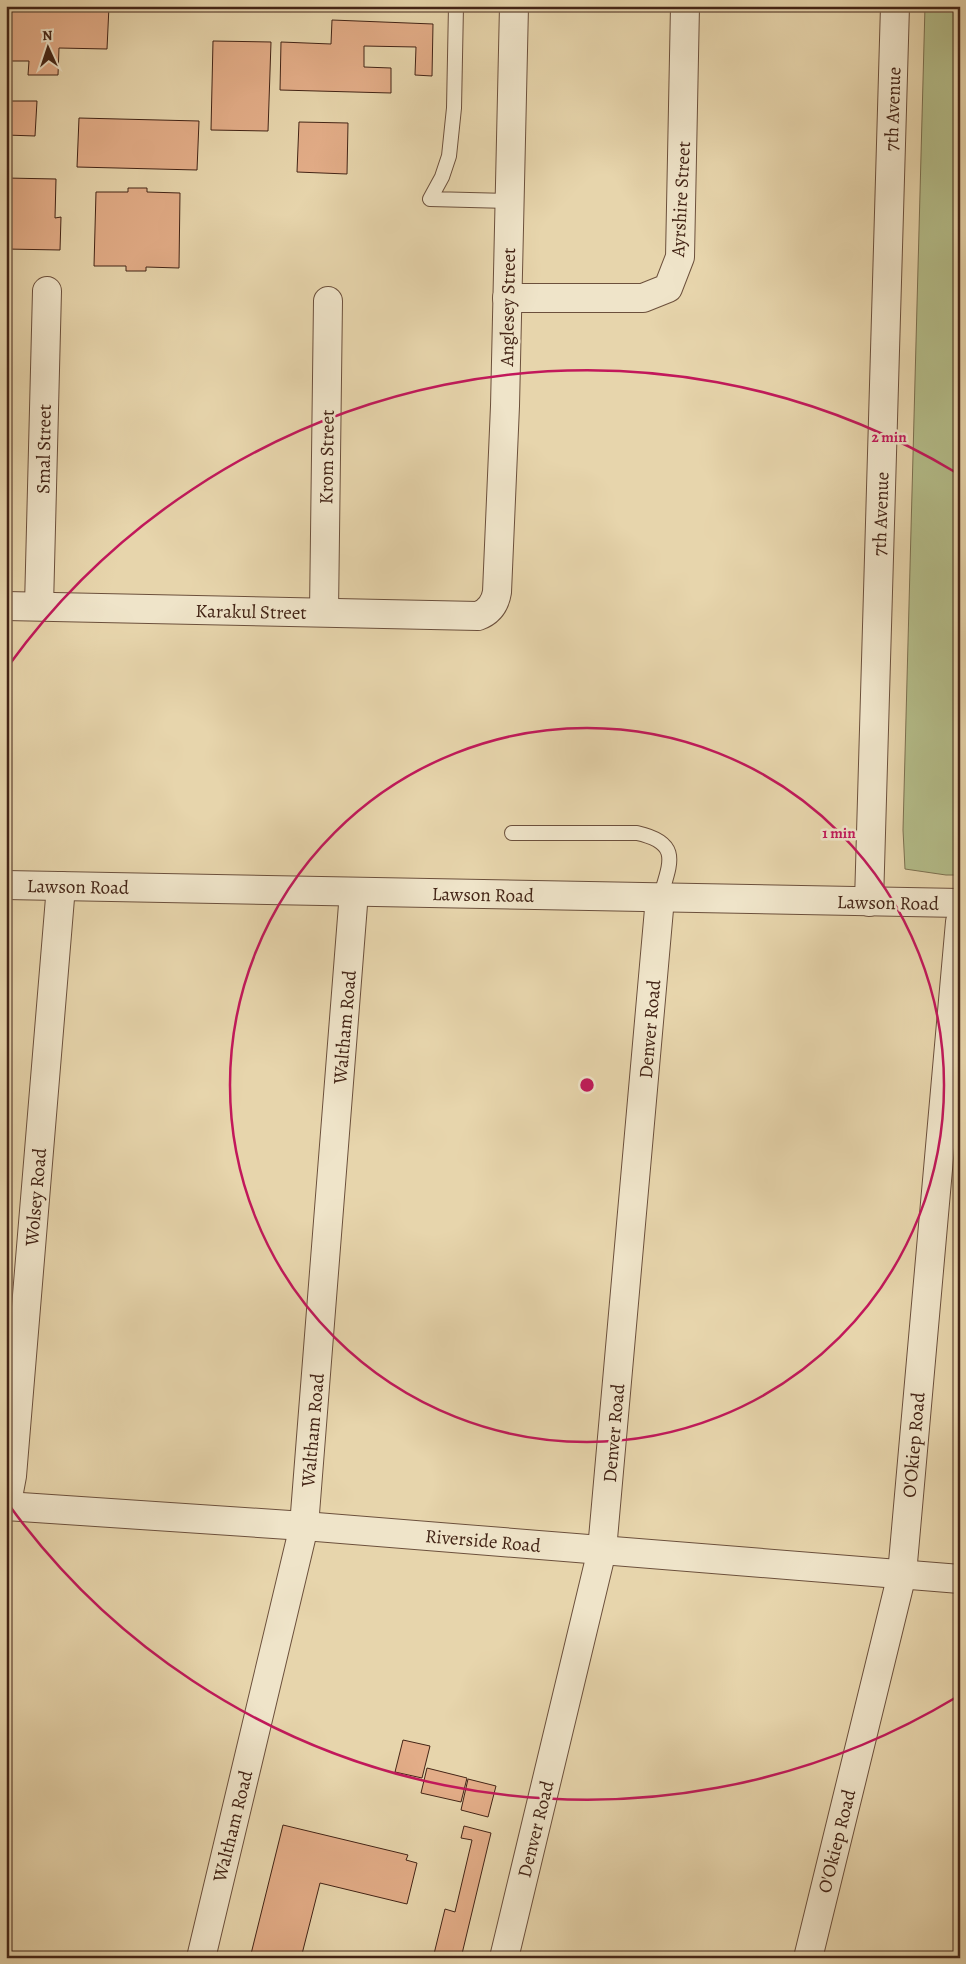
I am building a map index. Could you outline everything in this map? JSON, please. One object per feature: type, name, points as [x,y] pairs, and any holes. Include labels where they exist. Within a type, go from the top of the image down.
[{"type":"street","name":"Anglesey Street","points":[[492,606],[497,592],[514,6]]},
{"type":"street","name":"Ayrshire Street","points":[[507,298],[643,298],[668,288],[680,257],[685,6]]},
{"type":"street","name":"7th Avenue","points":[[869,902],[895,6]]},
{"type":"street","name":"Smal Street","points":[[39,606],[47,291]]},
{"type":"street","name":"Krom Street","points":[[324,612],[328,302]]},
{"type":"street","name":"Karakul Street","points":[[6,606],[478,616],[492,606]]},
{"type":"street","name":"Lawson Road","points":[[6,885],[960,903]]},
{"type":"street","name":"Wolsey Road","points":[[6,1506],[13,1466],[61,886]]},
{"type":"street","name":"Waltham Road","points":[[201,1958],[304,1526],[354,892]]},
{"type":"street","name":"Denver Road","points":[[504,1958],[602,1550],[660,898]]},
{"type":"street","name":"O'Okiep Road","points":[[808,1958],[902,1574],[960,922]]},
{"type":"street","name":"Riverside Road","points":[[6,1506],[304,1526],[960,1579]]},
{"type":"lane","points":[[456,6],[454,108],[448,156],[442,178],[430,199],[509,201]]},
{"type":"lane","points":[[512,833],[637,833],[652,836],[668,850],[671,862],[660,898]]},
{"type":"green space","points":[[925,6],[960,6],[960,875],[946,875],[905,869],[903,830]]},
{"type":"building","points":[[6,6],[109,6],[107,49],[59,48],[58,75],[28,75],[29,61],[10,61],[10,73],[6,73]]},
{"type":"building","points":[[332,20],[433,24],[432,76],[415,75],[416,47],[364,46],[364,67],[391,68],[391,93],[280,90],[281,42],[331,44]]},
{"type":"building","points":[[213,41],[271,42],[268,131],[211,130]]},
{"type":"building","points":[[6,101],[37,101],[35,136],[6,135]]},
{"type":"building","points":[[79,118],[199,121],[197,170],[77,167]]},
{"type":"building","points":[[299,122],[348,123],[347,174],[297,172]]},
{"type":"building","points":[[6,178],[56,179],[55,218],[61,217],[60,250],[6,249]]},
{"type":"building","points":[[128,188],[147,188],[147,192],[180,193],[179,268],[146,267],[146,271],[126,271],[126,266],[94,266],[96,192],[128,192]]},
{"type":"building","points":[[403,1740],[430,1746],[422,1778],[395,1772]]},
{"type":"building","points":[[427,1768],[467,1778],[461,1802],[421,1793]]},
{"type":"building","points":[[468,1779],[496,1786],[488,1817],[461,1810]]},
{"type":"building","points":[[283,1825],[408,1855],[406,1860],[417,1863],[407,1904],[320,1883],[301,1958],[250,1958]]},
{"type":"building","points":[[464,1826],[491,1833],[461,1958],[433,1958],[445,1909],[455,1912],[472,1840],[461,1838]]}]
